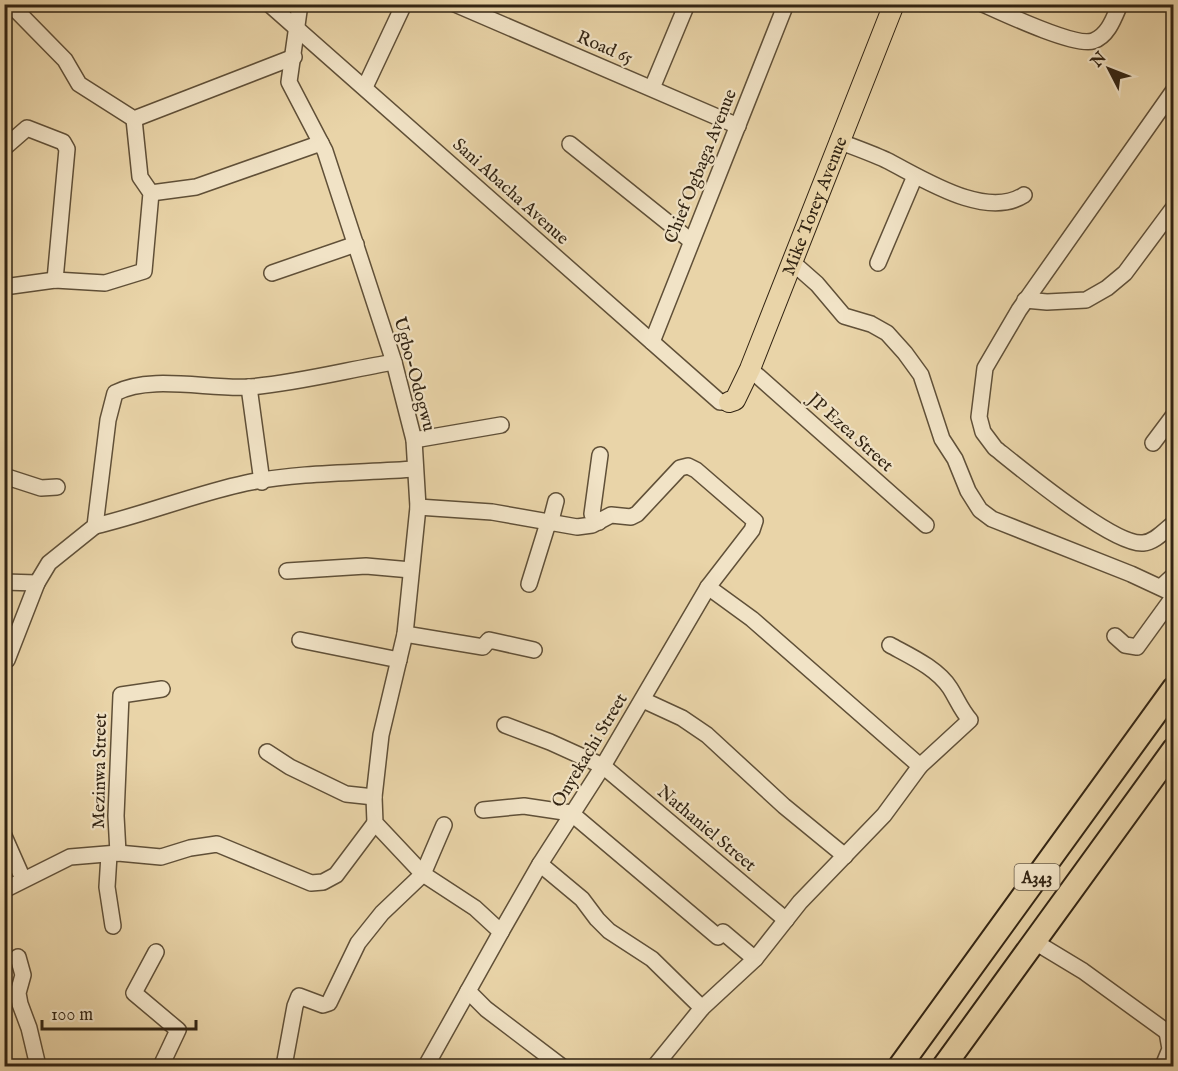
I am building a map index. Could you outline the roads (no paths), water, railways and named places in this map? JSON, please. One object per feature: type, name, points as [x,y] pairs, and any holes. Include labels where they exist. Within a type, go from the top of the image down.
[{"type":"highway","name":"A343","points":[[900,1066],[1173,688]]},
{"type":"highway","name":"A343","points":[[944,1066],[1173,748]]},
{"type":"main road","name":"Mike Torey Avenue","points":[[729,402],[735,400],[750,369],[838,141],[894,4]]},
{"type":"street","points":[[10,4],[64,60],[79,84],[134,119]]},
{"type":"street","name":"Sani Abacha Avenue","points":[[268,4],[365,87],[720,402],[729,402]]},
{"type":"street","name":"Ugbo-Odogwu","points":[[300,4],[295,29],[294,57],[288,76],[289,82],[321,142],[394,362],[414,440],[417,507],[405,634],[381,735],[374,797],[375,819]]},
{"type":"street","points":[[365,87],[404,4]]},
{"type":"street","name":"Road 65","points":[[455,4],[738,126]]},
{"type":"street","points":[[652,88],[687,4]]},
{"type":"street","name":"Chief Ogbaga Avenue","points":[[652,342],[786,4]]},
{"type":"street","points":[[983,4],[1028,25],[1081,42],[1091,42],[1108,30],[1120,4]]},
{"type":"street","points":[[134,119],[294,57]]},
{"type":"street","points":[[1173,90],[1025,300],[982,378],[980,417],[983,432],[995,448],[1110,533],[1134,543],[1143,543],[1152,541],[1173,523]]},
{"type":"street","points":[[4,287],[55,279],[105,283],[144,272],[151,193],[140,177],[134,119]]},
{"type":"street","points":[[4,148],[27,128],[63,142],[67,150],[55,279]]},
{"type":"street","points":[[838,141],[884,159],[915,176],[966,198],[999,204],[1012,203],[1024,195]]},
{"type":"street","points":[[151,193],[196,187],[321,142]]},
{"type":"street","points":[[570,144],[691,242]]},
{"type":"street","points":[[878,263],[915,176]]},
{"type":"street","points":[[1025,300],[1047,302],[1086,300],[1107,288],[1125,273],[1173,207]]},
{"type":"street","points":[[272,273],[356,244]]},
{"type":"street","points":[[792,262],[817,284],[844,316],[871,324],[887,333],[921,375],[942,439],[955,459],[968,491],[980,510],[992,519],[1169,592]]},
{"type":"street","points":[[95,525],[108,420],[115,393],[125,388],[163,384],[249,387],[394,362]]},
{"type":"street","name":"JP Ezea Street","points":[[750,369],[926,525]]},
{"type":"street","points":[[249,387],[262,482]]},
{"type":"street","points":[[1153,443],[1173,415]]},
{"type":"street","points":[[414,440],[501,425]]},
{"type":"street","points":[[417,507],[492,512],[576,527],[599,522],[592,514],[600,455]]},
{"type":"street","name":"Onyekachi Street","points":[[426,1066],[540,864],[603,766],[708,587],[752,530],[755,521],[696,470],[688,466],[680,468],[637,514],[631,517],[611,515],[599,522]]},
{"type":"street","points":[[7,660],[37,583],[49,563],[95,525],[130,518],[244,484],[313,474],[415,469]]},
{"type":"street","points":[[4,476],[40,488],[57,487]]},
{"type":"street","points":[[529,584],[556,501]]},
{"type":"street","points":[[287,571],[366,566],[411,570]]},
{"type":"street","points":[[1115,636],[1125,645],[1137,647],[1169,592],[1173,575]]},
{"type":"street","points":[[4,582],[37,583]]},
{"type":"street","points":[[708,587],[752,619],[920,766]]},
{"type":"street","points":[[405,634],[483,646],[489,640],[534,650]]},
{"type":"street","points":[[300,640],[399,660]]},
{"type":"street","points":[[655,1066],[702,1008],[755,959],[800,902],[884,815],[920,766],[970,720],[962,711],[949,687],[922,663],[890,645]]},
{"type":"street","name":"Mezinwa Street","points":[[113,854],[121,695],[162,689]]},
{"type":"street","points":[[643,700],[682,718],[707,735],[784,806],[845,856]]},
{"type":"street","name":"Nathaniel Street","points":[[505,725],[603,766],[786,920]]},
{"type":"street","points":[[267,752],[290,767],[346,794],[374,797]]},
{"type":"street","points":[[483,810],[542,807],[573,815],[718,937],[723,932],[755,959]]},
{"type":"street","points":[[4,890],[70,857],[113,854],[161,857],[190,848],[217,844],[311,883],[323,882],[336,875],[375,819],[423,874],[475,908],[501,932]]},
{"type":"street","points":[[284,1066],[295,1006],[299,996],[323,1005],[329,1003],[358,944],[382,913],[423,874],[444,825]]},
{"type":"street","points":[[4,836],[23,879]]},
{"type":"street","points":[[113,854],[107,887],[113,926]]},
{"type":"street","points":[[540,864],[582,899],[609,932],[652,959],[702,1008]]},
{"type":"street","points":[[1035,942],[1083,971],[1170,1032],[1170,1049],[1163,1066]]},
{"type":"street","points":[[156,952],[134,993],[178,1030],[161,1066]]},
{"type":"street","points":[[18,957],[23,975],[18,993],[20,1004],[29,1028],[38,1066]]},
{"type":"street","points":[[468,992],[486,1009],[561,1066]]}]
